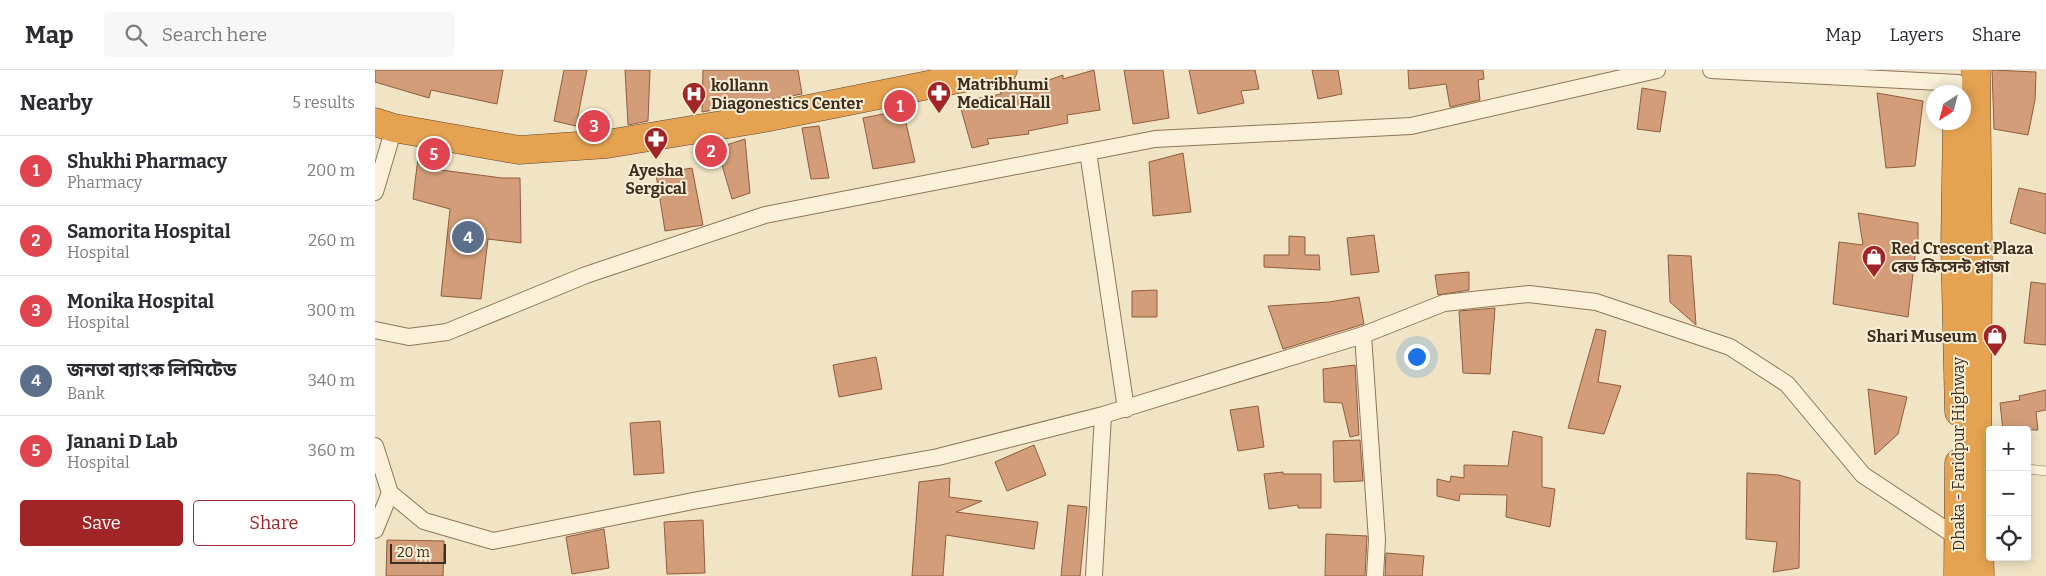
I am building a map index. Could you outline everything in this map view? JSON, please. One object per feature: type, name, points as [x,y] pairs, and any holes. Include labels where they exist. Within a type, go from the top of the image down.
[{"type":"highway","points":[[385,125],[519,150],[607,144],[763,118],[1003,70]]},
{"type":"highway","name":"Dhaka - Faridpur Highway","points":[[1959,576],[1983,475],[1978,250],[1963,79]]},
{"type":"highway","name":"Dhaka - Faridpur Highway","points":[[1957,130],[1955,245],[1959,411],[1968,539],[1980,576]]},
{"type":"street","points":[[375,330],[409,336],[447,332],[586,275],[765,215],[1155,139],[1411,126],[1657,70]]},
{"type":"street","points":[[1711,70],[1963,79]]},
{"type":"street","points":[[375,192],[385,125]]},
{"type":"street","points":[[1088,152],[1126,409]]},
{"type":"street","points":[[375,446],[390,493],[424,521],[493,541],[702,499],[937,457],[1126,409],[1363,335],[1444,303],[1529,294],[1596,302],[1730,347],[1787,384],[1863,475],[1968,539]]},
{"type":"street","points":[[1363,335],[1377,540],[1375,576]]},
{"type":"street","points":[[1094,576],[1103,415]]},
{"type":"street","points":[[375,530],[390,493]]},
{"type":"lane","points":[[2031,469],[2046,471]]},
{"type":"building","points":[[375,70],[503,70],[497,104],[431,90],[429,98],[375,82]]},
{"type":"building","points":[[564,70],[587,70],[576,126],[554,121]]},
{"type":"building","points":[[625,70],[650,70],[648,121],[628,125]]},
{"type":"building","points":[[703,70],[798,70],[802,94],[702,112]]},
{"type":"building","points":[[1094,70],[1100,110],[1067,115],[1068,123],[1028,131],[1029,134],[987,139],[989,144],[972,148],[959,102],[1001,94],[1000,90],[1029,87],[1063,75],[1063,79]]},
{"type":"building","points":[[1124,70],[1163,70],[1169,118],[1133,124]]},
{"type":"building","points":[[1189,70],[1255,70],[1259,89],[1241,91],[1244,103],[1198,114]]},
{"type":"building","points":[[1312,70],[1338,70],[1342,94],[1318,99]]},
{"type":"building","points":[[1408,70],[1483,70],[1484,79],[1478,80],[1480,100],[1450,107],[1446,84],[1409,89]]},
{"type":"building","points":[[1992,70],[2036,72],[2035,100],[2028,135],[1994,129]]},
{"type":"building","points":[[1642,88],[1666,92],[1660,132],[1637,129]]},
{"type":"building","points":[[1877,93],[1923,101],[1915,166],[1886,168]]},
{"type":"building","points":[[903,110],[915,162],[873,169],[863,118]]},
{"type":"building","points":[[819,126],[829,178],[811,179],[802,128]]},
{"type":"building","points":[[745,139],[750,193],[732,199],[717,148]]},
{"type":"building","points":[[1183,153],[1191,212],[1153,216],[1149,162]]},
{"type":"building","points":[[418,158],[442,163],[441,170],[502,178],[520,178],[521,243],[488,239],[481,299],[441,296],[450,209],[413,199]]},
{"type":"building","points":[[692,168],[703,225],[665,231],[656,174]]},
{"type":"building","points":[[2019,188],[2046,194],[2046,234],[2010,223]]},
{"type":"building","name":"Red Crescent Plaza রেড ক্রিসেন্ট প্লাজা","points":[[1858,213],[1918,223],[1918,248],[1916,248],[1908,317],[1833,304],[1839,242],[1863,245]]},
{"type":"building","points":[[1374,235],[1379,272],[1351,275],[1347,238]]},
{"type":"building","points":[[1289,236],[1305,237],[1305,255],[1319,255],[1320,270],[1264,267],[1264,255],[1289,255]]},
{"type":"building","points":[[1668,255],[1691,256],[1696,325],[1670,302]]},
{"type":"building","points":[[1469,272],[1469,290],[1438,295],[1435,275]]},
{"type":"building","points":[[2031,282],[2046,284],[2046,345],[2024,343]]},
{"type":"building","points":[[1157,290],[1157,317],[1132,317],[1132,291]]},
{"type":"building","points":[[1359,297],[1364,324],[1283,349],[1268,306],[1329,302]]},
{"type":"building","points":[[1495,308],[1490,374],[1463,373],[1459,311]]},
{"type":"building","points":[[1596,329],[1606,331],[1598,382],[1621,386],[1604,434],[1568,428]]},
{"type":"building","points":[[876,357],[882,389],[839,397],[833,365]]},
{"type":"building","points":[[1355,365],[1359,435],[1350,437],[1342,403],[1324,402],[1323,369]]},
{"type":"building","points":[[1868,389],[1907,397],[1898,434],[1875,455]]},
{"type":"building","points":[[2046,390],[2046,410],[2036,412],[2038,430],[2031,430],[2031,426],[2003,426],[2000,403],[2020,400],[2019,396]]},
{"type":"building","points":[[1258,406],[1264,447],[1238,451],[1230,410]]},
{"type":"building","points":[[660,421],[664,473],[634,475],[630,423]]},
{"type":"building","points":[[1513,431],[1542,437],[1542,487],[1555,489],[1550,527],[1506,517],[1507,495],[1460,494],[1459,501],[1437,496],[1437,479],[1450,482],[1451,476],[1464,478],[1464,465],[1508,466]]},
{"type":"building","points":[[1360,440],[1363,481],[1334,482],[1333,441]]},
{"type":"building","points":[[1034,445],[1046,475],[1007,491],[995,462]]},
{"type":"building","points":[[1283,472],[1283,474],[1321,474],[1321,508],[1298,508],[1298,505],[1269,509],[1264,474]]},
{"type":"building","points":[[1747,473],[1779,475],[1800,481],[1799,568],[1773,572],[1777,542],[1746,539]]},
{"type":"building","points":[[950,478],[949,497],[982,501],[956,512],[1038,522],[1034,549],[946,535],[943,576],[912,576],[919,482]]},
{"type":"building","points":[[1068,505],[1087,507],[1080,576],[1061,576]]},
{"type":"building","points":[[703,520],[705,573],[667,574],[664,522]]},
{"type":"building","points":[[604,529],[609,568],[572,574],[566,537]]},
{"type":"building","points":[[1326,534],[1367,536],[1365,576],[1325,576]]},
{"type":"building","points":[[387,540],[444,541],[443,576],[386,576]]},
{"type":"building","points":[[1386,553],[1424,556],[1422,576],[1385,576]]},
{"type":"place","name":"Shukhi Pharmacy","points":[[900,106]]},
{"type":"place","name":"Matribhumi Medical Hall","points":[[939,114]]},
{"type":"place","name":"kollann Diagonestics Center","points":[[694,115]]},
{"type":"place","name":"Monika Hospital","points":[[594,126]]},
{"type":"place","name":"Samorita Hospital","points":[[711,151]]},
{"type":"place","name":"Janani D Lab","points":[[434,154]]},
{"type":"place","name":"Ayesha Sergical","points":[[656,160]]},
{"type":"place","name":"জনতা ব্যাংক লিমিটেড","points":[[468,237]]},
{"type":"place","name":"Red Crescent Plaza রেড ক্রিসেন্ট প্লাজা","points":[[1874,278]]},
{"type":"place","name":"Shari Museum","points":[[1995,357]]}]
